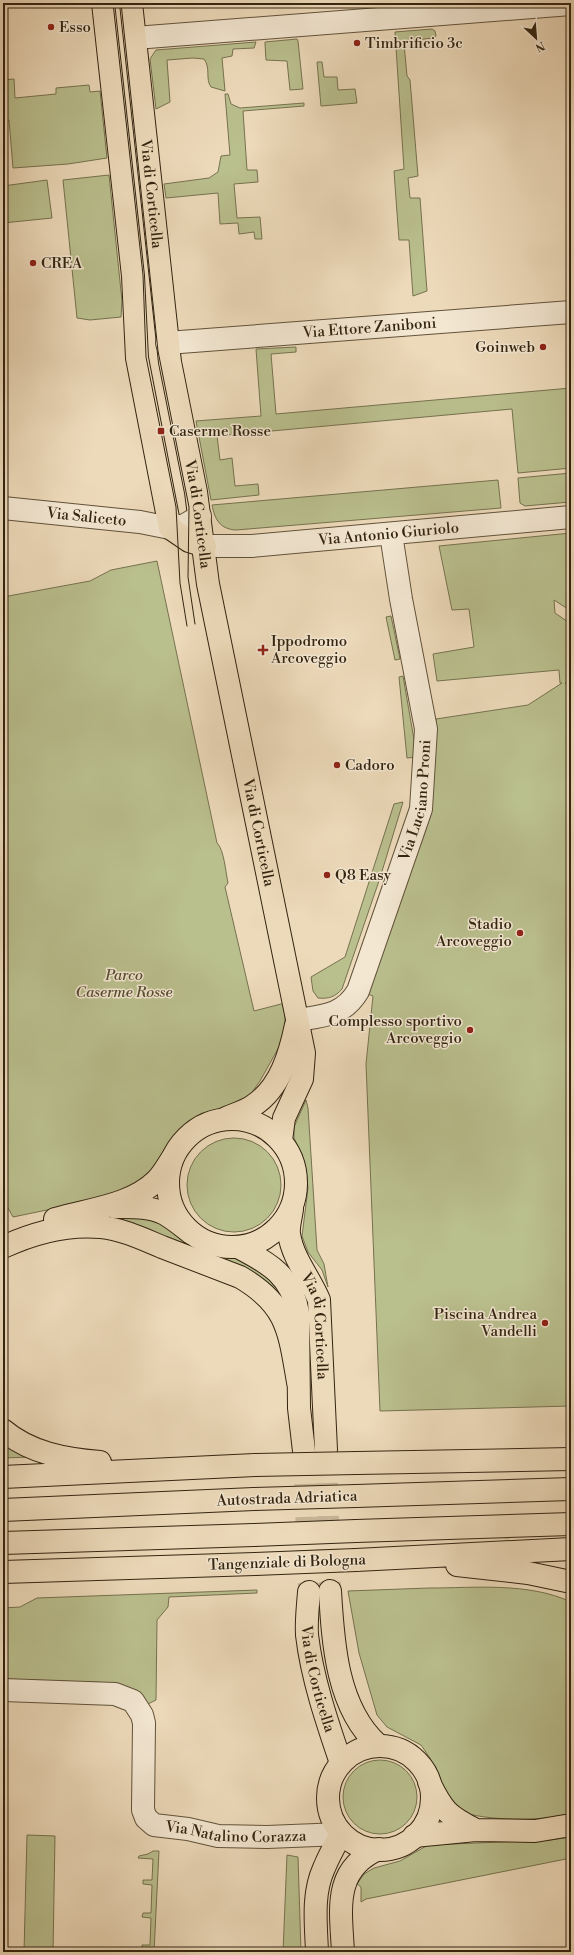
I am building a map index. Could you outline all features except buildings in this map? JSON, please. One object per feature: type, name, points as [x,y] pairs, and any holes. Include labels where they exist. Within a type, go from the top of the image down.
[{"type":"main road","name":"Via di Corticella","points":[[103,3],[134,288],[137,358],[170,528]]},
{"type":"main road","name":"Via di Corticella","points":[[131,3],[167,344],[200,516],[205,546],[208,584],[304,1053],[302,1079],[284,1118],[281,1140]]},
{"type":"main road","points":[[109,58],[118,45],[135,38]]},
{"type":"main road","points":[[170,528],[189,540],[205,546]]},
{"type":"main road","name":"Via di Corticella","points":[[224,1119],[254,1106],[265,1096],[279,1077],[287,1058],[298,1020]]},
{"type":"main road","points":[[3,1243],[22,1230],[36,1224],[123,1200],[146,1189],[158,1179],[182,1143],[194,1131],[208,1123],[224,1119],[240,1119],[255,1123],[269,1130],[281,1140],[289,1152],[297,1178],[293,1206],[284,1222],[271,1235],[255,1243],[238,1247],[221,1246],[205,1242],[165,1214],[154,1210],[133,1207],[101,1207]]},
{"type":"main road","points":[[173,1157],[169,1173],[169,1195],[172,1206],[180,1221],[191,1233]]},
{"type":"main road","name":"Via di Corticella","points":[[293,1206],[289,1233],[293,1250],[319,1300],[326,1450]]},
{"type":"main road","points":[[3,1247],[24,1238],[46,1232],[77,1227],[102,1227],[130,1234],[240,1277],[256,1287],[278,1308],[284,1318],[298,1382]]},
{"type":"main road","name":"Via di Corticella","points":[[238,1247],[268,1264],[281,1274],[296,1302],[298,1313],[299,1408],[304,1451]]},
{"type":"main road","points":[[3,1430],[10,1436],[39,1451],[60,1457],[121,1464],[207,1467]]},
{"type":"main road","points":[[3,1478],[207,1467],[571,1460]]},
{"type":"main road","name":"Autostrada Adriatica","points":[[3,1510],[254,1499],[571,1489]]},
{"type":"main road","points":[[3,1543],[571,1524]]},
{"type":"main road","name":"Tangenziale di Bologna","points":[[3,1572],[255,1564],[571,1549]]},
{"type":"main road","points":[[366,1559],[493,1568],[528,1573],[571,1582]]},
{"type":"main road","points":[[3,1576],[72,1570]]},
{"type":"main road","name":"Via di Corticella","points":[[330,1591],[332,1637],[352,1712],[360,1726],[378,1745]]},
{"type":"main road","name":"Via di Corticella","points":[[309,1592],[307,1634],[312,1662],[341,1763]]},
{"type":"main road","points":[[379,1849],[358,1845],[341,1834],[329,1809],[328,1797],[329,1785],[334,1773],[341,1763],[350,1756],[378,1745],[397,1749],[410,1756],[421,1766],[444,1809],[451,1817],[476,1830]]},
{"type":"main road","points":[[343,1952],[341,1916],[343,1886],[352,1869],[368,1854],[379,1849],[398,1846],[414,1836],[430,1812],[430,1782]]},
{"type":"main road","points":[[414,1836],[476,1830],[535,1831],[571,1825]]},
{"type":"main road","points":[[317,1952],[315,1909],[317,1891],[323,1869],[341,1834]]},
{"type":"street","points":[[135,38],[571,4]]},
{"type":"street","name":"Via Ettore Zaniboni","points":[[167,344],[571,312]]},
{"type":"street","name":"Via Saliceto","points":[[3,508],[140,522],[170,528]]},
{"type":"street","points":[[170,528],[185,525],[200,516]]},
{"type":"street","name":"Via Antonio Giuriolo","points":[[205,546],[252,546],[571,517]]},
{"type":"street","name":"Via Luciano Proni","points":[[298,1020],[334,1014],[348,1004],[358,991],[421,809],[426,730],[400,599],[391,534]]},
{"type":"street","name":"Via Natalino Corazza","points":[[3,1690],[115,1694],[132,1701],[142,1715],[144,1723],[143,1810],[150,1822],[159,1826],[188,1829],[218,1836],[267,1837],[341,1834]]},
{"type":"green space","points":[[432,29],[435,31],[436,36],[433,38],[407,41],[404,44],[407,76],[410,80],[418,176],[408,178],[410,198],[420,198],[427,291],[413,296],[409,240],[399,240],[394,171],[404,169],[395,32]]},
{"type":"green space","points":[[297,39],[303,89],[290,90],[287,61],[266,60],[265,42]]},
{"type":"green space","points":[[256,42],[254,48],[233,49],[232,56],[222,58],[225,91],[211,87],[209,84],[207,66],[204,59],[193,58],[167,60],[170,102],[156,109],[150,59],[156,50]]},
{"type":"green space","points":[[317,62],[322,62],[324,77],[337,77],[338,90],[355,89],[357,103],[321,106]]},
{"type":"green space","points":[[14,79],[15,98],[56,94],[56,88],[89,85],[90,92],[100,91],[107,158],[68,164],[13,168],[9,120],[3,121],[3,80]]},
{"type":"green space","points":[[225,94],[228,94],[231,104],[240,108],[304,103],[304,106],[243,111],[247,170],[257,170],[258,182],[234,184],[237,218],[260,217],[262,239],[255,239],[254,232],[239,234],[238,223],[220,224],[218,193],[166,198],[164,184],[209,178],[218,172],[221,156],[230,155]]},
{"type":"green space","points":[[109,175],[122,301],[121,317],[90,320],[77,318],[63,180]]},
{"type":"green space","points":[[47,180],[52,218],[3,223],[3,186]]},
{"type":"green space","points":[[296,347],[296,352],[271,354],[276,414],[571,388],[571,468],[518,473],[512,409],[217,436],[220,460],[232,458],[235,486],[258,484],[259,495],[211,500],[196,421],[261,416],[256,349]]},
{"type":"green space","points":[[571,473],[570,502],[525,506],[520,503],[518,478]]},
{"type":"green space","points":[[498,480],[501,508],[236,530],[226,528],[219,523],[212,505]]},
{"type":"green space","name":"Complesso sportivo Arcoveggio","points":[[571,533],[571,602],[568,609],[554,600],[555,613],[571,624],[571,680],[570,682],[565,683],[571,684],[571,1406],[380,1411],[366,1064],[373,996],[365,993],[430,803],[436,719],[528,705],[562,683],[560,683],[559,670],[437,681],[433,654],[474,647],[469,609],[452,610],[439,546]]},
{"type":"green space","name":"Parco Caserme Rosse","points":[[157,561],[217,843],[224,862],[228,883],[225,887],[254,1011],[285,1003],[285,1029],[279,1047],[260,1081],[247,1099],[206,1116],[184,1129],[169,1145],[160,1162],[138,1186],[95,1200],[13,1217],[3,1199],[3,597],[90,581],[111,570]]},
{"type":"green space","points":[[391,616],[400,659],[395,660],[386,617]]},
{"type":"green space","points":[[403,676],[417,757],[407,758],[399,677]]},
{"type":"green space","points":[[403,802],[380,878],[342,989],[332,997],[318,998],[313,991],[311,977],[345,957],[394,804]]},
{"type":"green space","points":[[306,1100],[308,1108],[317,1250],[324,1264],[328,1287],[322,1270],[308,1252],[302,1236],[308,1188],[306,1170],[302,1155],[294,1138],[294,1127]]},
{"type":"green space","points":[[234,1138],[252,1142],[267,1152],[277,1167],[281,1185],[277,1203],[267,1218],[252,1228],[234,1232],[216,1228],[201,1218],[191,1203],[187,1185],[191,1167],[201,1152],[216,1142]]},
{"type":"green space","points":[[130,1215],[148,1215],[206,1252],[240,1259],[263,1268],[281,1287],[294,1313],[117,1221]]},
{"type":"green space","points":[[3,1436],[32,1457],[3,1458]]},
{"type":"green space","points":[[483,1587],[519,1589],[537,1591],[571,1602],[571,1813],[546,1818],[515,1819],[484,1817],[459,1811],[440,1785],[430,1758],[421,1745],[387,1727],[377,1715],[359,1653],[348,1591]]},
{"type":"green space","points":[[257,1590],[257,1593],[169,1597],[168,1607],[157,1620],[156,1700],[148,1704],[136,1691],[117,1683],[3,1679],[3,1608],[20,1607],[37,1598]]},
{"type":"green space","points":[[380,1760],[401,1766],[411,1776],[417,1797],[411,1818],[401,1828],[380,1834],[359,1828],[349,1818],[343,1797],[349,1776],[359,1766]]},
{"type":"green space","points":[[27,1835],[55,1836],[53,1952],[24,1952]]},
{"type":"green space","points":[[571,1837],[571,1858],[366,1899],[361,1902],[361,1887],[357,1884],[364,1874],[374,1868],[400,1861],[428,1845],[550,1840]]},
{"type":"green space","points":[[153,1851],[159,1851],[154,1952],[150,1952],[150,1949],[142,1949],[142,1945],[150,1945],[151,1918],[142,1917],[143,1913],[151,1913],[152,1885],[143,1884],[143,1880],[152,1880],[153,1859],[138,1858],[139,1856]]},
{"type":"green space","points":[[287,1855],[298,1857],[301,1952],[283,1952]]},
{"type":"tunnel","points":[[326,1450],[330,1591]]},
{"type":"tunnel","points":[[304,1451],[309,1592]]},
{"type":"tram line","points":[[113,3],[143,275],[146,357],[176,507],[180,583],[187,626]]},
{"type":"tram line","points":[[121,3],[158,351],[189,507],[188,577],[195,624]]},
{"type":"place","name":"Esso","points":[[51,27]]},
{"type":"place","name":"Timbrificio 3c","points":[[357,43]]},
{"type":"place","name":"CREA","points":[[33,263]]},
{"type":"place","name":"Goinweb","points":[[543,347]]},
{"type":"place","name":"Caserme Rosse","points":[[161,431]]},
{"type":"place","name":"Ippodromo Arcoveggio","points":[[263,650]]},
{"type":"place","name":"Cadoro","points":[[337,765]]},
{"type":"place","name":"Q8 Easy","points":[[327,875]]},
{"type":"place","name":"Stadio Arcoveggio","points":[[520,933]]},
{"type":"place","name":"Complesso sportivo Arcoveggio","points":[[470,1030]]},
{"type":"place","name":"Piscina Andrea Vandelli","points":[[545,1323]]}]
